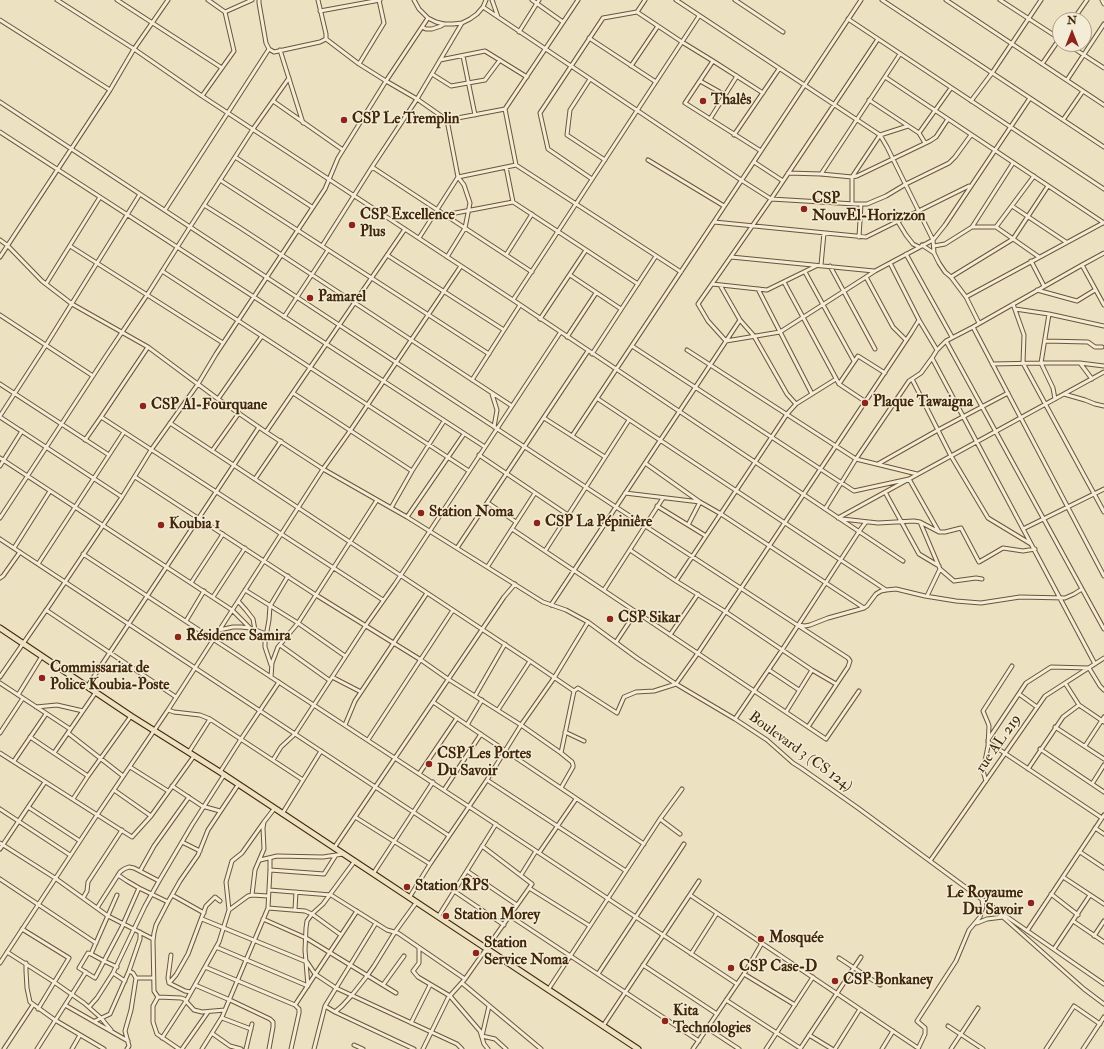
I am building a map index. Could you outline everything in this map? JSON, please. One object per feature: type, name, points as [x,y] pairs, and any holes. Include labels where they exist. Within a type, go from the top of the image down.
[{"type":"main road","points":[[0,628],[131,716],[189,752],[638,1049]]},
{"type":"street","points":[[57,0],[134,49],[202,96],[513,300],[560,333],[903,561]]},
{"type":"street","points":[[117,0],[222,68]]},
{"type":"street","points":[[0,257],[110,90],[134,49],[168,0]]},
{"type":"street","points":[[202,96],[234,50],[225,12],[208,0]]},
{"type":"street","points":[[225,12],[252,0]]},
{"type":"street","points":[[259,0],[266,43],[269,50],[274,52],[320,42],[326,39]]},
{"type":"street","points":[[318,0],[326,39]]},
{"type":"street","points":[[320,11],[380,0],[384,23],[359,64]]},
{"type":"street","points":[[414,0],[419,9],[428,18],[444,24],[453,24],[470,19],[483,7],[486,0]]},
{"type":"street","points":[[492,0],[499,18]]},
{"type":"street","points":[[532,0],[538,2],[563,22]]},
{"type":"street","points":[[326,39],[359,64],[447,120],[505,109],[578,0]]},
{"type":"street","points":[[637,12],[645,0]]},
{"type":"street","points":[[676,0],[880,135],[933,240],[934,253],[939,263],[966,297],[980,323]]},
{"type":"street","points":[[735,0],[784,32]]},
{"type":"street","points":[[572,436],[861,0]]},
{"type":"street","points":[[882,0],[1104,147]]},
{"type":"street","points":[[946,0],[1104,105]]},
{"type":"street","points":[[1000,0],[1052,34]]},
{"type":"street","points":[[971,101],[992,73],[1041,0]]},
{"type":"street","points":[[1078,12],[1086,0]]},
{"type":"street","points":[[1102,0],[1104,4]]},
{"type":"street","points":[[519,32],[538,2]]},
{"type":"street","points":[[483,7],[771,199],[867,204],[886,196],[906,184],[949,163],[971,134]]},
{"type":"street","points":[[592,179],[548,149],[540,113],[603,18],[637,12],[763,93]]},
{"type":"street","points":[[513,300],[699,16]]},
{"type":"street","points":[[0,677],[122,497],[151,450],[198,384],[223,343],[325,189],[338,158],[386,81],[428,18]]},
{"type":"street","points":[[848,19],[1104,189]]},
{"type":"street","points":[[0,20],[110,90]]},
{"type":"street","points":[[322,246],[417,100],[462,22]]},
{"type":"street","points":[[422,27],[432,29],[444,24]]},
{"type":"street","points":[[1067,80],[1104,24]]},
{"type":"street","points":[[632,66],[658,26]]},
{"type":"street","points":[[590,38],[656,82]]},
{"type":"street","points":[[726,341],[712,326],[698,304],[783,182],[833,104],[878,39]]},
{"type":"street","points":[[165,210],[269,50]]},
{"type":"street","points":[[280,50],[303,123]]},
{"type":"street","points":[[1042,64],[1052,50]]},
{"type":"street","points":[[440,60],[486,52],[527,77]]},
{"type":"street","points":[[1079,52],[1104,68]]},
{"type":"street","points":[[821,174],[900,54]]},
{"type":"street","points":[[463,56],[475,115]]},
{"type":"street","points":[[432,74],[451,86],[485,80],[500,60]]},
{"type":"street","points":[[713,61],[685,103],[761,151]]},
{"type":"street","points":[[734,135],[779,68]]},
{"type":"street","points":[[710,119],[737,76]]},
{"type":"street","points":[[885,77],[1103,223],[966,297]]},
{"type":"street","points":[[0,518],[147,295],[235,157],[289,78]]},
{"type":"street","points":[[590,79],[570,110],[567,135],[604,160]]},
{"type":"street","points":[[700,81],[725,96]]},
{"type":"street","points":[[919,133],[951,88]]},
{"type":"street","points":[[1063,120],[1083,91]]},
{"type":"street","points":[[726,341],[780,332],[875,271],[933,240],[945,225],[1030,98]]},
{"type":"street","points":[[870,100],[919,133],[925,144]]},
{"type":"street","points":[[273,101],[343,150]]},
{"type":"street","points":[[0,102],[848,658],[850,664],[808,727]]},
{"type":"street","points":[[505,109],[516,165]]},
{"type":"street","points":[[788,173],[852,177],[858,176],[925,144],[936,137],[948,119]]},
{"type":"street","points":[[447,120],[458,176],[464,186],[470,203],[465,228],[447,257]]},
{"type":"street","points":[[852,204],[852,177],[880,135],[908,126]]},
{"type":"street","points":[[0,132],[485,447]]},
{"type":"street","points":[[235,157],[312,207]]},
{"type":"street","points":[[648,160],[724,206]]},
{"type":"street","points":[[754,162],[783,182]]},
{"type":"street","points":[[934,246],[945,244],[972,227],[1013,163]]},
{"type":"street","points":[[419,238],[458,176],[516,165],[681,272]]},
{"type":"street","points":[[506,167],[513,202]]},
{"type":"street","points":[[372,168],[532,272]]},
{"type":"street","points":[[996,227],[1034,176]]},
{"type":"street","points":[[220,180],[489,354]]},
{"type":"street","points":[[714,222],[866,237],[971,186]]},
{"type":"street","points":[[951,277],[1013,239],[1048,186]]},
{"type":"street","points":[[122,497],[0,416],[140,194]]},
{"type":"street","points":[[46,284],[100,197]]},
{"type":"street","points":[[445,215],[513,202],[638,284]]},
{"type":"street","points":[[859,237],[861,204]]},
{"type":"street","points":[[204,205],[312,274],[512,406]]},
{"type":"street","points":[[1012,206],[1066,242]]},
{"type":"street","points":[[506,255],[532,214]]},
{"type":"street","points":[[898,222],[913,244],[921,246],[934,253]]},
{"type":"street","points":[[972,227],[996,227],[1039,257]]},
{"type":"street","points":[[266,432],[405,229]]},
{"type":"street","points":[[819,265],[824,232]]},
{"type":"street","name":"Boulevard 3 (CS 124)","points":[[0,240],[8,245],[46,284],[72,304],[148,347],[218,399],[281,442],[323,469],[430,530],[544,602],[566,610],[588,622],[637,658],[676,684],[735,719],[772,744],[793,763],[858,808],[982,900],[1104,984]]},
{"type":"street","points":[[70,246],[223,343]]},
{"type":"street","points":[[284,317],[328,250]]},
{"type":"street","points":[[540,319],[586,250]]},
{"type":"street","points":[[906,254],[952,337]]},
{"type":"street","points":[[825,509],[856,459],[909,381],[921,373],[937,350],[946,341],[1104,254]]},
{"type":"street","points":[[387,255],[504,330]]},
{"type":"street","points":[[592,354],[656,256]]},
{"type":"street","points":[[731,257],[875,271]]},
{"type":"street","points":[[1031,261],[1044,286]]},
{"type":"street","points":[[890,263],[919,320],[937,350]]},
{"type":"street","points":[[712,284],[767,290],[819,265]]},
{"type":"street","points":[[1082,265],[1104,306]]},
{"type":"street","points":[[0,963],[70,855],[168,710],[323,469],[384,382],[461,266]]},
{"type":"street","points":[[830,266],[875,349]]},
{"type":"street","points":[[162,271],[469,471]]},
{"type":"street","points":[[805,272],[854,361]]},
{"type":"street","points":[[570,275],[621,309]]},
{"type":"street","points":[[866,277],[893,327],[906,340]]},
{"type":"street","points":[[784,282],[839,384],[866,402]]},
{"type":"street","points":[[720,285],[740,320],[754,336],[787,394],[796,404]]},
{"type":"street","points":[[758,289],[812,394]]},
{"type":"street","points":[[1037,290],[1077,301],[1096,290]]},
{"type":"street","points":[[567,337],[596,292]]},
{"type":"street","points":[[1013,304],[1024,335],[1024,363],[1104,512]]},
{"type":"street","points":[[472,380],[520,305]]},
{"type":"street","points":[[1015,309],[1049,314],[1104,326]]},
{"type":"street","points":[[1049,314],[1041,363],[1053,388],[1055,399]]},
{"type":"street","points":[[0,315],[93,376]]},
{"type":"street","points":[[551,604],[740,320]]},
{"type":"street","points":[[561,753],[574,692],[578,688],[617,713],[624,697],[636,692],[654,691],[676,684],[742,589],[912,333],[919,320]]},
{"type":"street","points":[[973,327],[1104,576]]},
{"type":"street","points":[[273,760],[281,747],[295,734],[345,656],[560,333]]},
{"type":"street","points":[[218,399],[262,336]]},
{"type":"street","points":[[946,341],[1104,629]]},
{"type":"street","points":[[1045,341],[1088,342],[1096,346],[1103,346],[1104,351]]},
{"type":"street","points":[[632,346],[854,491],[909,479]]},
{"type":"street","points":[[85,440],[148,347]]},
{"type":"street","points":[[687,350],[856,459],[917,474]]},
{"type":"street","points":[[458,548],[588,351]]},
{"type":"street","points":[[839,384],[858,356],[885,374]]},
{"type":"street","points":[[932,358],[1095,664]]},
{"type":"street","points":[[992,364],[1080,363],[1104,366]]},
{"type":"street","points":[[1080,363],[1092,378]]},
{"type":"street","points":[[839,518],[1104,372]]},
{"type":"street","points":[[676,581],[787,414],[796,404],[836,379]]},
{"type":"street","points":[[912,379],[951,456],[988,518],[1032,544]]},
{"type":"street","points":[[0,384],[109,455]]},
{"type":"street","points":[[293,393],[412,471]]},
{"type":"street","points":[[492,393],[497,410],[496,428]]},
{"type":"street","points":[[877,464],[1008,393]]},
{"type":"street","points":[[1064,394],[1104,406]]},
{"type":"street","points":[[598,398],[886,590]]},
{"type":"street","points":[[212,451],[239,413]]},
{"type":"street","points":[[101,417],[383,600]]},
{"type":"street","points":[[544,418],[605,457]]},
{"type":"street","points":[[545,551],[629,420]]},
{"type":"street","points":[[391,508],[412,471],[444,421]]},
{"type":"street","points":[[170,423],[505,644],[574,692]]},
{"type":"street","points":[[87,686],[260,427]]},
{"type":"street","points":[[0,466],[22,431]]},
{"type":"street","points":[[38,564],[124,432]]},
{"type":"street","points":[[407,517],[464,434]]},
{"type":"street","points":[[255,479],[281,442]]},
{"type":"street","points":[[479,455],[568,515]]},
{"type":"street","points":[[0,458],[213,597],[232,610],[250,628]]},
{"type":"street","points":[[645,463],[700,502],[721,514],[864,608]]},
{"type":"street","points":[[135,476],[316,595],[366,625],[498,710],[561,753],[572,762],[573,767],[561,788]]},
{"type":"street","points":[[909,479],[939,532]]},
{"type":"street","points":[[1023,529],[1104,489]]},
{"type":"street","points":[[14,548],[50,491]]},
{"type":"street","points":[[886,492],[919,554],[940,568],[954,581],[976,578],[982,579]]},
{"type":"street","points":[[488,566],[534,493]]},
{"type":"street","points":[[625,493],[700,502]]},
{"type":"street","points":[[604,590],[663,498]]},
{"type":"street","points":[[271,665],[280,645],[298,623],[377,500]]},
{"type":"street","points":[[688,525],[700,502]]},
{"type":"street","points":[[488,503],[516,522]]},
{"type":"street","points":[[657,506],[706,536]]},
{"type":"street","points":[[839,518],[878,523],[914,521],[920,522],[939,532],[961,528],[978,562],[1003,548],[1023,551],[1035,549]]},
{"type":"street","points":[[735,719],[826,583],[858,531],[866,522]]},
{"type":"street","points":[[920,522],[940,568],[927,596]]},
{"type":"street","points":[[512,529],[826,739],[859,691]]},
{"type":"street","points":[[190,583],[223,534]]},
{"type":"street","points":[[0,539],[448,835]]},
{"type":"street","points":[[213,597],[245,548]]},
{"type":"street","points":[[630,550],[812,670],[836,684]]},
{"type":"street","points":[[0,578],[20,552]]},
{"type":"street","points":[[84,554],[433,782],[737,984]]},
{"type":"street","points":[[271,677],[271,665],[264,639],[269,620],[270,606],[288,576]]},
{"type":"street","points":[[334,848],[482,629],[515,584]]},
{"type":"street","points":[[798,625],[810,625],[828,618],[864,608],[876,594],[886,590],[896,589],[956,601],[980,603],[1020,597],[1067,598],[1082,589]]},
{"type":"street","points":[[245,590],[298,623],[345,656]]},
{"type":"street","points":[[186,622],[204,591]]},
{"type":"street","points":[[345,725],[353,705],[361,692],[427,593]]},
{"type":"street","points":[[670,635],[698,594]]},
{"type":"street","points":[[238,601],[252,619],[255,630]]},
{"type":"street","points":[[46,610],[176,697]]},
{"type":"street","points":[[368,740],[453,610]]},
{"type":"street","points":[[616,642],[636,612]]},
{"type":"street","points":[[409,898],[448,835],[487,780],[521,725],[554,678],[588,622]]},
{"type":"street","points":[[219,630],[233,626],[250,628],[276,637],[285,638]]},
{"type":"street","points":[[475,696],[505,644]]},
{"type":"street","points":[[280,645],[330,680]]},
{"type":"street","points":[[18,695],[42,656]]},
{"type":"street","name":"rue AL 219","points":[[930,861],[1045,696],[1104,658]]},
{"type":"street","points":[[498,710],[530,661]]},
{"type":"street","points":[[986,781],[983,771],[988,741],[988,723],[983,711],[1012,666]]},
{"type":"street","points":[[988,741],[1027,681],[1051,666],[1089,668],[1104,690]]},
{"type":"street","points":[[768,670],[799,690]]},
{"type":"street","points":[[786,712],[812,670]]},
{"type":"street","points":[[332,677],[361,692]]},
{"type":"street","points":[[90,1007],[117,967],[134,929],[159,881],[241,739],[279,682]]},
{"type":"street","points":[[0,683],[70,729]]},
{"type":"street","points":[[1066,683],[1079,705],[1103,720],[1085,746]]},
{"type":"street","points":[[54,752],[96,692]]},
{"type":"street","points":[[1018,694],[1037,707]]},
{"type":"street","points":[[0,733],[23,698]]},
{"type":"street","points":[[467,725],[482,700]]},
{"type":"street","points":[[433,702],[644,844]]},
{"type":"street","points":[[36,707],[57,705],[83,711]]},
{"type":"street","points":[[1028,769],[1064,715],[1079,705]]},
{"type":"street","points":[[168,710],[210,718],[303,780]]},
{"type":"street","points":[[14,761],[46,714]]},
{"type":"street","points":[[73,799],[131,716]]},
{"type":"street","points":[[189,752],[210,718]]},
{"type":"street","points":[[419,774],[457,718]]},
{"type":"street","points":[[1055,727],[1104,759]]},
{"type":"street","points":[[565,732],[584,741]]},
{"type":"street","points":[[68,733],[123,776]]},
{"type":"street","points":[[444,790],[481,734]]},
{"type":"street","points":[[30,737],[88,776]]},
{"type":"street","points":[[988,741],[1005,754],[1103,816],[1027,931]]},
{"type":"street","points":[[1040,749],[1104,792]]},
{"type":"street","points":[[282,814],[321,752]]},
{"type":"street","points":[[0,753],[132,837],[151,816],[194,756]]},
{"type":"street","points":[[1092,784],[1104,765]]},
{"type":"street","points":[[130,767],[168,792]]},
{"type":"street","points":[[487,780],[626,871]]},
{"type":"street","points":[[0,848],[1,844],[19,821],[45,782]]},
{"type":"street","points":[[373,874],[433,782]]},
{"type":"street","points":[[158,998],[154,991],[153,978],[153,939],[156,925],[180,881],[196,860],[208,830],[238,785]]},
{"type":"street","points":[[172,786],[203,806],[220,811]]},
{"type":"street","points":[[548,990],[660,819],[682,789]]},
{"type":"street","points":[[114,790],[151,816]]},
{"type":"street","points":[[140,870],[154,846],[189,797]]},
{"type":"street","points":[[521,875],[558,826],[576,799]]},
{"type":"street","points":[[28,807],[80,841]]},
{"type":"street","points":[[0,809],[70,855]]},
{"type":"street","points":[[230,910],[226,882],[232,861],[242,853],[274,809]]},
{"type":"street","points":[[355,818],[430,864]]},
{"type":"street","points":[[660,819],[680,834]]},
{"type":"street","points":[[252,895],[255,870],[264,849],[264,822]]},
{"type":"street","points":[[438,917],[496,824]]},
{"type":"street","points":[[1095,828],[1104,834]]},
{"type":"street","points":[[83,898],[87,891],[88,882],[122,830]]},
{"type":"street","points":[[182,842],[200,851]]},
{"type":"street","points":[[1,844],[55,878],[108,916],[153,939]]},
{"type":"street","points":[[598,974],[684,844]]},
{"type":"street","points":[[423,1049],[450,996],[462,983],[487,950],[532,884],[482,846]]},
{"type":"street","points":[[1080,852],[1104,868]]},
{"type":"street","points":[[260,860],[276,856],[322,857],[343,854]]},
{"type":"street","points":[[270,870],[324,874],[336,856]]},
{"type":"street","points":[[202,1049],[222,1018],[268,908],[270,858]]},
{"type":"street","points":[[308,986],[306,923],[312,914],[323,904],[354,862]]},
{"type":"street","points":[[97,908],[118,875],[124,869],[129,867],[140,870],[159,881]]},
{"type":"street","points":[[466,871],[517,905]]},
{"type":"street","points":[[118,875],[139,888],[168,902]]},
{"type":"street","points":[[1063,877],[1104,904]]},
{"type":"street","points":[[0,879],[96,943]]},
{"type":"street","points":[[603,1026],[699,881]]},
{"type":"street","points":[[117,967],[104,961],[91,954],[88,953],[79,968],[95,978],[104,961],[123,924],[139,888]]},
{"type":"street","points":[[529,888],[590,926]]},
{"type":"street","points":[[269,890],[330,894],[387,930],[395,932],[465,979]]},
{"type":"street","points":[[454,891],[504,925]]},
{"type":"street","points":[[295,910],[296,892]]},
{"type":"street","points":[[1052,894],[1078,915]]},
{"type":"street","points":[[91,954],[117,895]]},
{"type":"street","points":[[172,895],[204,913]]},
{"type":"street","points":[[162,1038],[186,1001],[219,942],[230,910],[245,897],[252,895],[268,896]]},
{"type":"street","points":[[690,895],[813,976],[918,1048],[925,1034],[925,1028],[917,1021],[956,962],[969,930],[980,917],[982,912],[982,900]]},
{"type":"street","points":[[1054,949],[1090,895]]},
{"type":"street","points":[[169,983],[176,976],[188,954],[206,906],[210,900],[215,897],[220,901]]},
{"type":"street","points":[[335,1012],[352,995],[367,976],[395,932],[416,903]]},
{"type":"street","points":[[987,903],[1084,989],[1104,1004]]},
{"type":"street","points":[[268,908],[305,911],[312,914],[341,935]]},
{"type":"street","points":[[295,1005],[357,911]]},
{"type":"street","points":[[691,954],[717,913]]},
{"type":"street","points":[[510,916],[699,1041]]},
{"type":"street","points":[[974,925],[987,919],[1008,917]]},
{"type":"street","points":[[202,919],[307,962],[316,974],[336,988],[456,1044],[462,1049]]},
{"type":"street","points":[[263,919],[306,938],[396,993]]},
{"type":"street","points":[[1073,921],[1104,942]]},
{"type":"street","points":[[1094,936],[1104,921]]},
{"type":"street","points":[[314,1049],[325,1006],[376,923]]},
{"type":"street","points":[[22,929],[69,958],[38,1009]]},
{"type":"street","points":[[95,1021],[110,1014],[129,971],[140,939],[140,932]]},
{"type":"street","points":[[693,1049],[744,974],[762,943]]},
{"type":"street","points":[[216,947],[308,986]]},
{"type":"street","points":[[419,948],[419,963],[413,971],[418,977],[450,996],[480,1031],[484,1044],[488,1049]]},
{"type":"street","points":[[7,952],[26,963],[90,1007],[111,1030]]},
{"type":"street","points":[[169,983],[168,978],[171,955]]},
{"type":"street","points":[[383,985],[404,956]]},
{"type":"street","points":[[839,958],[880,985]]},
{"type":"street","points":[[726,1000],[800,1049],[861,958]]},
{"type":"street","points":[[26,963],[28,995],[30,1002],[55,1020],[104,1049]]},
{"type":"street","points":[[643,965],[717,1014]]},
{"type":"street","points":[[205,967],[295,1005],[299,1010],[299,1013],[291,1049]]},
{"type":"street","points":[[129,971],[133,973],[136,978],[131,1010],[125,1031],[128,1040],[128,1048],[133,1049]]},
{"type":"street","points":[[37,1049],[86,972]]},
{"type":"street","points":[[113,974],[125,980]]},
{"type":"street","points":[[744,974],[794,1005]]},
{"type":"street","points":[[766,1049],[813,976]]},
{"type":"street","points":[[136,978],[153,978]]},
{"type":"street","points":[[169,983],[191,992]]},
{"type":"street","points":[[462,983],[541,1049]]},
{"type":"street","points":[[195,985],[270,1019],[273,1022],[274,1027],[268,1049]]},
{"type":"street","points":[[411,1023],[430,985]]},
{"type":"street","points":[[158,998],[181,998],[194,1010],[202,1012],[225,1010]]},
{"type":"street","points":[[158,998],[153,1006],[152,1018],[157,1034],[181,1049],[208,1012]]},
{"type":"street","points":[[4,1049],[32,1004]]},
{"type":"street","points":[[65,1005],[128,1040]]},
{"type":"street","points":[[325,1006],[414,1049]]},
{"type":"street","points":[[482,1036],[489,1006]]},
{"type":"street","points":[[1046,1049],[1074,1006],[1100,1024]]},
{"type":"street","points":[[951,1049],[978,1008]]},
{"type":"street","points":[[809,1035],[833,1049],[860,1009]]},
{"type":"street","points":[[1083,1049],[1104,1017]]},
{"type":"street","points":[[222,1018],[250,1029]]},
{"type":"street","points":[[246,1049],[252,1024]]},
{"type":"street","points":[[948,1026],[981,1048]]},
{"type":"street","points":[[707,1028],[739,1049]]},
{"type":"street","points":[[882,1049],[894,1031]]},
{"type":"street","points":[[212,1034],[229,1047],[241,1049]]},
{"type":"street","points":[[72,1049],[80,1035]]},
{"type":"street","points":[[482,1036],[494,1039],[506,1049]]},
{"type":"street","points":[[354,1045],[363,1049]]},
{"type":"place","name":"Thalês","points":[[703,101]]},
{"type":"place","name":"CSP Le Tremplin","points":[[344,120]]},
{"type":"place","name":"CSP NouvEl-Horizzon","points":[[804,209]]},
{"type":"place","name":"CSP Excellence Plus","points":[[352,225]]},
{"type":"place","name":"Pamarel","points":[[310,298]]},
{"type":"place","name":"Plaque Tawaigna","points":[[865,403]]},
{"type":"place","name":"CSP Al-Fourquane","points":[[143,406]]},
{"type":"place","name":"Station Noma","points":[[421,513]]},
{"type":"place","name":"CSP La Pépiniêre","points":[[537,523]]},
{"type":"place","name":"Koubia 1","points":[[161,525]]},
{"type":"place","name":"CSP Sikar","points":[[610,619]]},
{"type":"place","name":"Résidence Samira","points":[[178,637]]},
{"type":"place","name":"Commissariat de Police Koubia-Poste","points":[[42,678]]},
{"type":"place","name":"CSP Les Portes Du Savoir","points":[[429,764]]},
{"type":"place","name":"Station RPS","points":[[407,887]]},
{"type":"place","name":"Le Royaume Du Savoir","points":[[1031,903]]},
{"type":"place","name":"Station Morey","points":[[446,916]]},
{"type":"place","name":"Mosquée","points":[[761,939]]},
{"type":"place","name":"Station Service Noma","points":[[476,953]]},
{"type":"place","name":"CSP Case-D","points":[[731,968]]},
{"type":"place","name":"CSP Bonkaney","points":[[835,981]]},
{"type":"place","name":"Kita Technologies","points":[[665,1021]]}]
